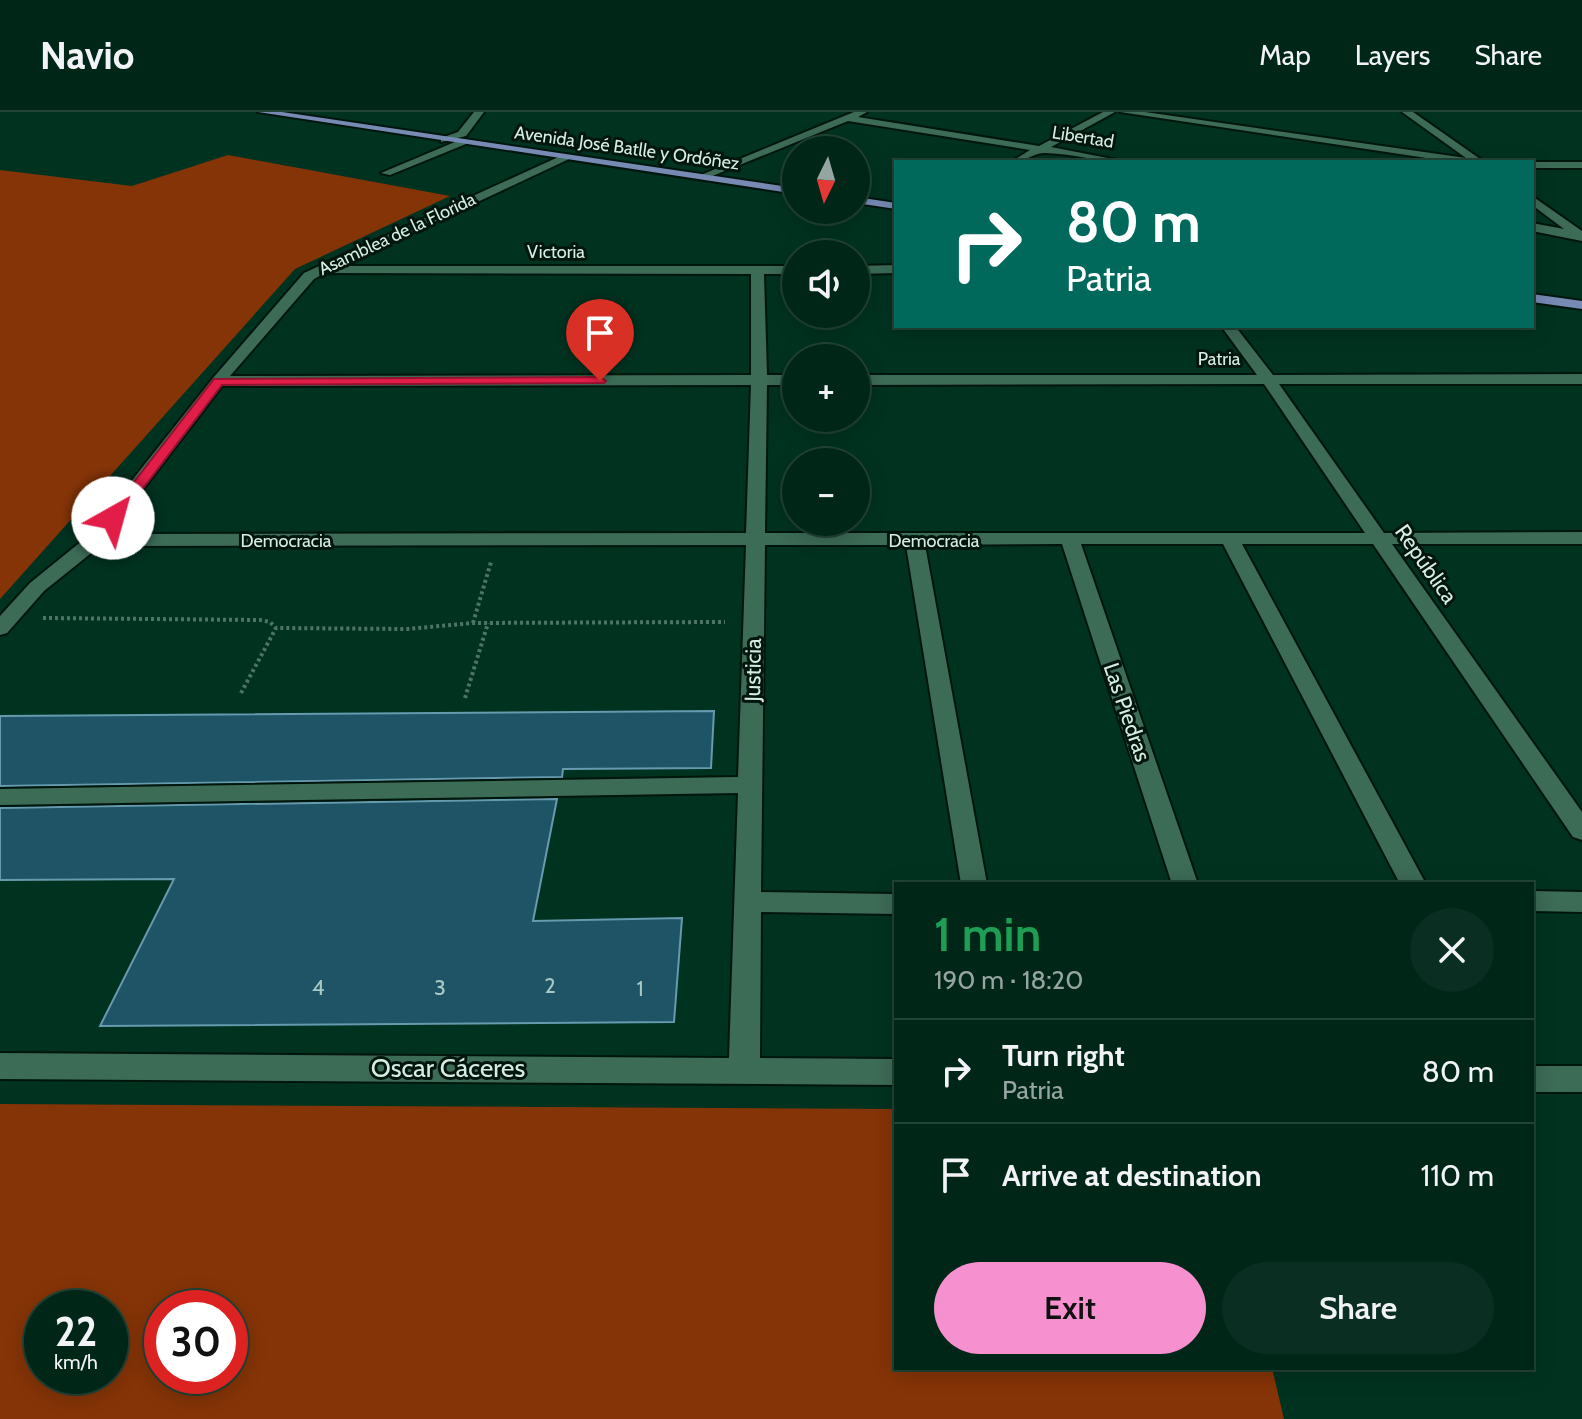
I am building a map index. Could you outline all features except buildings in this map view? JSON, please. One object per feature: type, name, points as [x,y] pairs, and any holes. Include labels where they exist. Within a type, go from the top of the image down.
[{"type":"main road","name":"Avenida José Batlle y Ordóñez","points":[[263,112],[445,140],[462,138],[782,179]]},
{"type":"main road","name":"Avenida José Batlle y Ordóñez","points":[[312,112],[565,157],[782,189]]},
{"type":"main road","points":[[870,192],[894,195]]},
{"type":"main road","points":[[870,202],[894,206]]},
{"type":"main road","points":[[1534,287],[1582,294]]},
{"type":"main road","points":[[1534,298],[1582,305]]},
{"type":"street","points":[[386,173],[462,138],[479,112]]},
{"type":"street","points":[[701,177],[862,112]]},
{"type":"street","points":[[1020,160],[1110,112]]},
{"type":"street","points":[[1125,112],[1463,160]]},
{"type":"street","points":[[1407,112],[1474,160]]},
{"type":"street","name":"Libertad","points":[[847,118],[1110,160]]},
{"type":"street","name":"Asamblea de la Florida","points":[[5,623],[37,587],[95,540],[218,381],[309,276],[565,157]]},
{"type":"street","points":[[1534,165],[1582,165]]},
{"type":"street","points":[[1534,201],[1581,236]]},
{"type":"street","points":[[1534,227],[1581,236]]},
{"type":"street","points":[[870,270],[894,269]]},
{"type":"street","name":"Victoria","points":[[317,270],[782,270]]},
{"type":"street","name":"Justicia","points":[[744,1070],[759,380],[757,270]]},
{"type":"street","name":"República","points":[[1230,328],[1582,831]]},
{"type":"street","name":"Patria","points":[[870,380],[1582,379]]},
{"type":"street","points":[[218,381],[782,380]]},
{"type":"street","name":"Democracia","points":[[95,540],[1582,538]]},
{"type":"street","points":[[1230,540],[1412,882]]},
{"type":"street","points":[[915,541],[974,882]]},
{"type":"street","name":"Las Piedras","points":[[1070,541],[1184,882]]},
{"type":"street","points":[[0,797],[751,785]]},
{"type":"street","points":[[1534,901],[1582,902]]},
{"type":"street","points":[[749,902],[894,904]]},
{"type":"street","name":"Oscar Cáceres","points":[[0,1066],[894,1072]]},
{"type":"street","points":[[1534,1079],[1582,1079]]},
{"type":"path","points":[[473,623],[497,541]]},
{"type":"path","points":[[5,623],[260,620],[275,624],[276,628]]},
{"type":"path","points":[[276,628],[407,629],[473,623],[754,622]]},
{"type":"path","points":[[465,698],[488,623]]},
{"type":"path","points":[[241,693],[276,628]]},
{"type":"shaded area","points":[[228,155],[450,196],[295,269],[0,599],[0,170],[132,186]]},
{"type":"shaded area","points":[[0,1104],[894,1109],[894,1370],[1272,1370],[1284,1419],[0,1419]]},
{"type":"route","points":[[113,518],[218,381],[600,381]]}]
